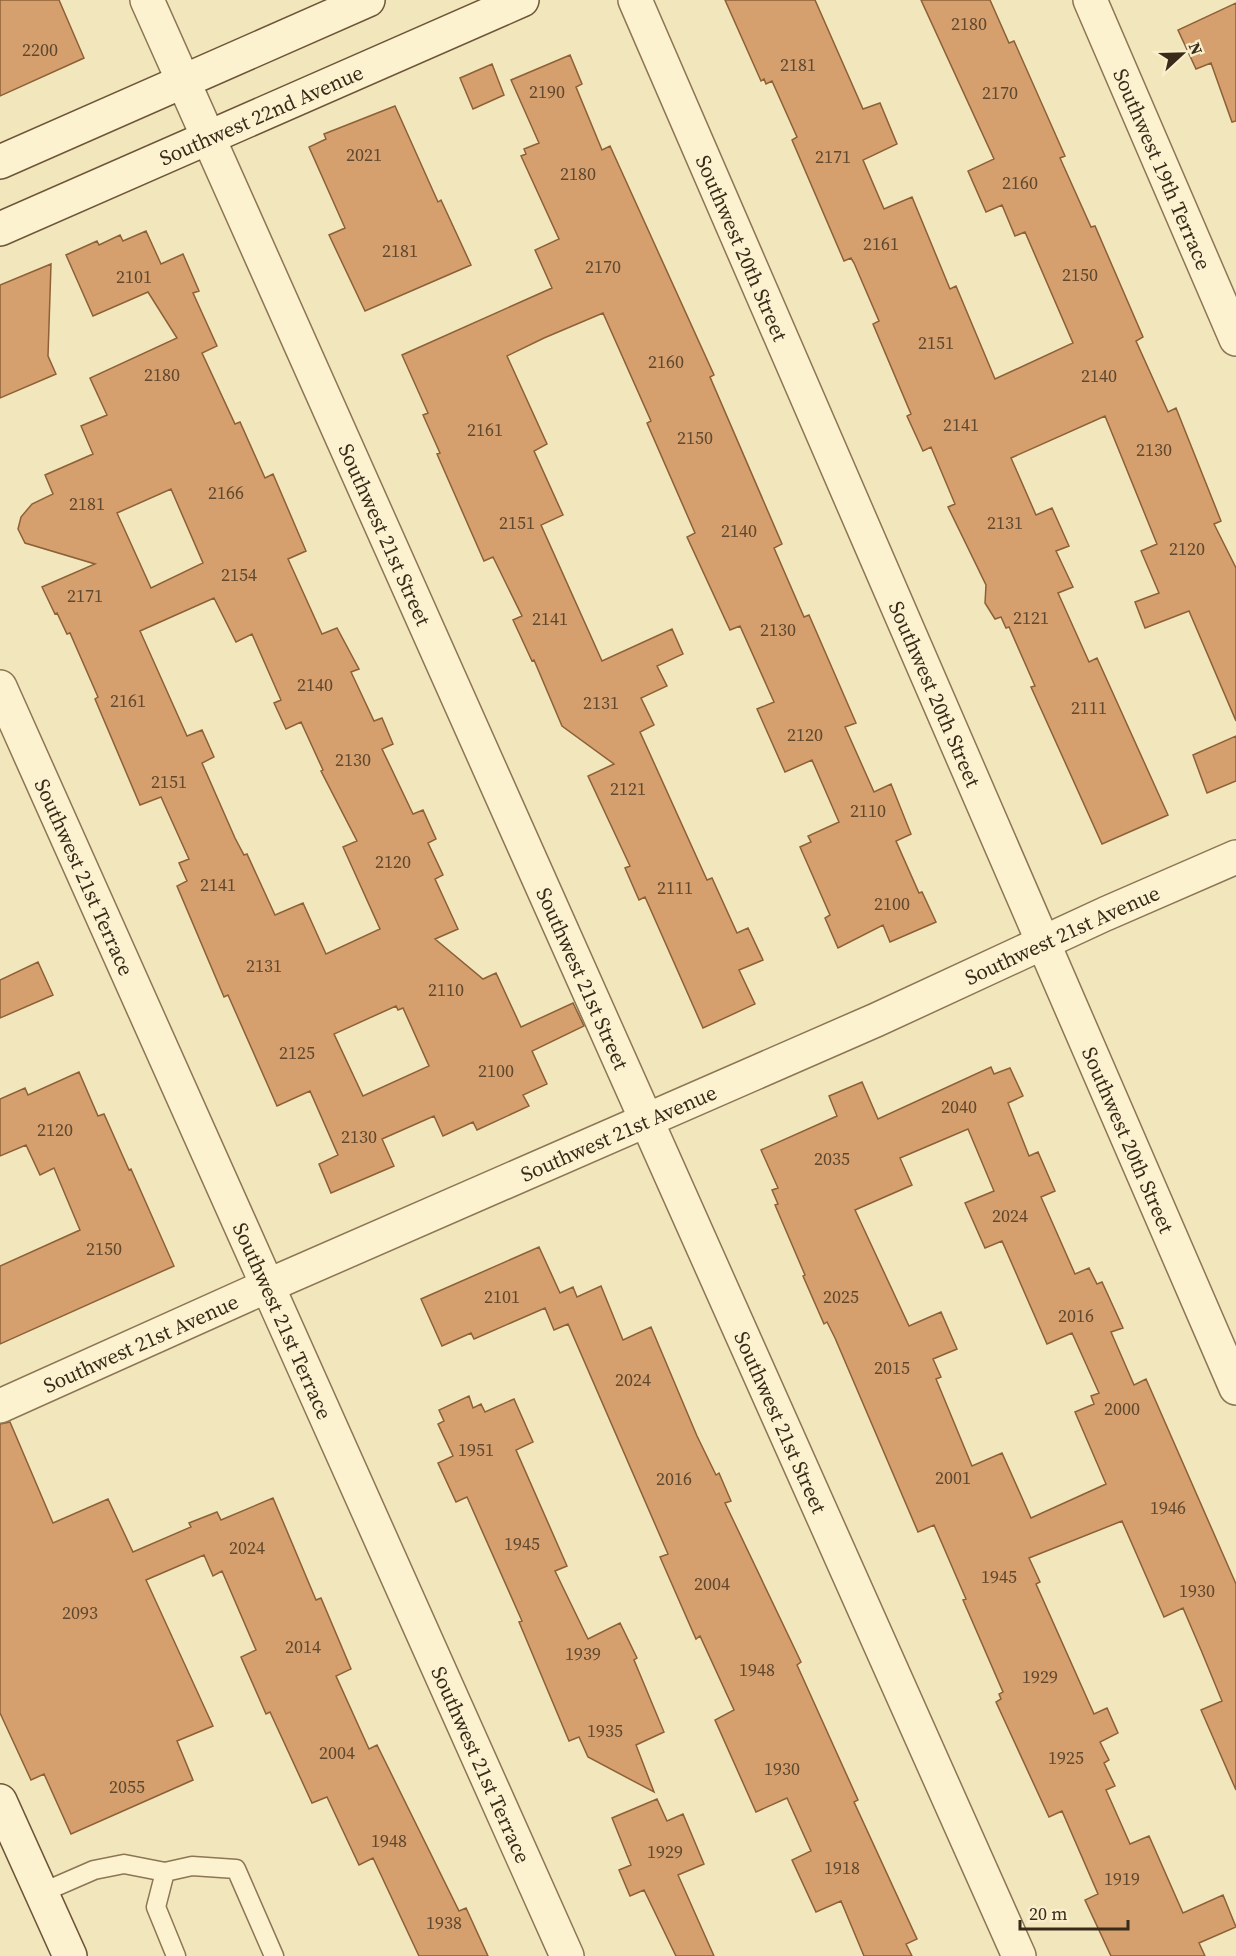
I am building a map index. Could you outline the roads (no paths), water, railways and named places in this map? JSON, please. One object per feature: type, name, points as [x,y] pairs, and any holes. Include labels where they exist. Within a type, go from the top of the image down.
[{"type":"street","name":"Southwest 21st Street","points":[[147,0],[1019,1956]]},
{"type":"street","points":[[0,162],[368,0]]},
{"type":"street","name":"Southwest 22nd Avenue","points":[[0,229],[522,0]]},
{"type":"street","name":"Southwest 20th Street","points":[[635,0],[1236,1388]]},
{"type":"street","name":"Southwest 19th Terrace","points":[[1090,0],[1236,339]]},
{"type":"street","name":"Southwest 21st Terrace","points":[[0,687],[567,1956]]},
{"type":"street","name":"Southwest 21st Avenue","points":[[0,1406],[267,1286],[876,1020],[1042,942],[1236,857]]},
{"type":"street","points":[[0,1801],[70,1956]]},
{"type":"lane","points":[[41,1893],[94,1870],[124,1864],[165,1872],[192,1866],[236,1869],[273,1956]]},
{"type":"lane","points":[[165,1872],[156,1907],[176,1956]]}]
